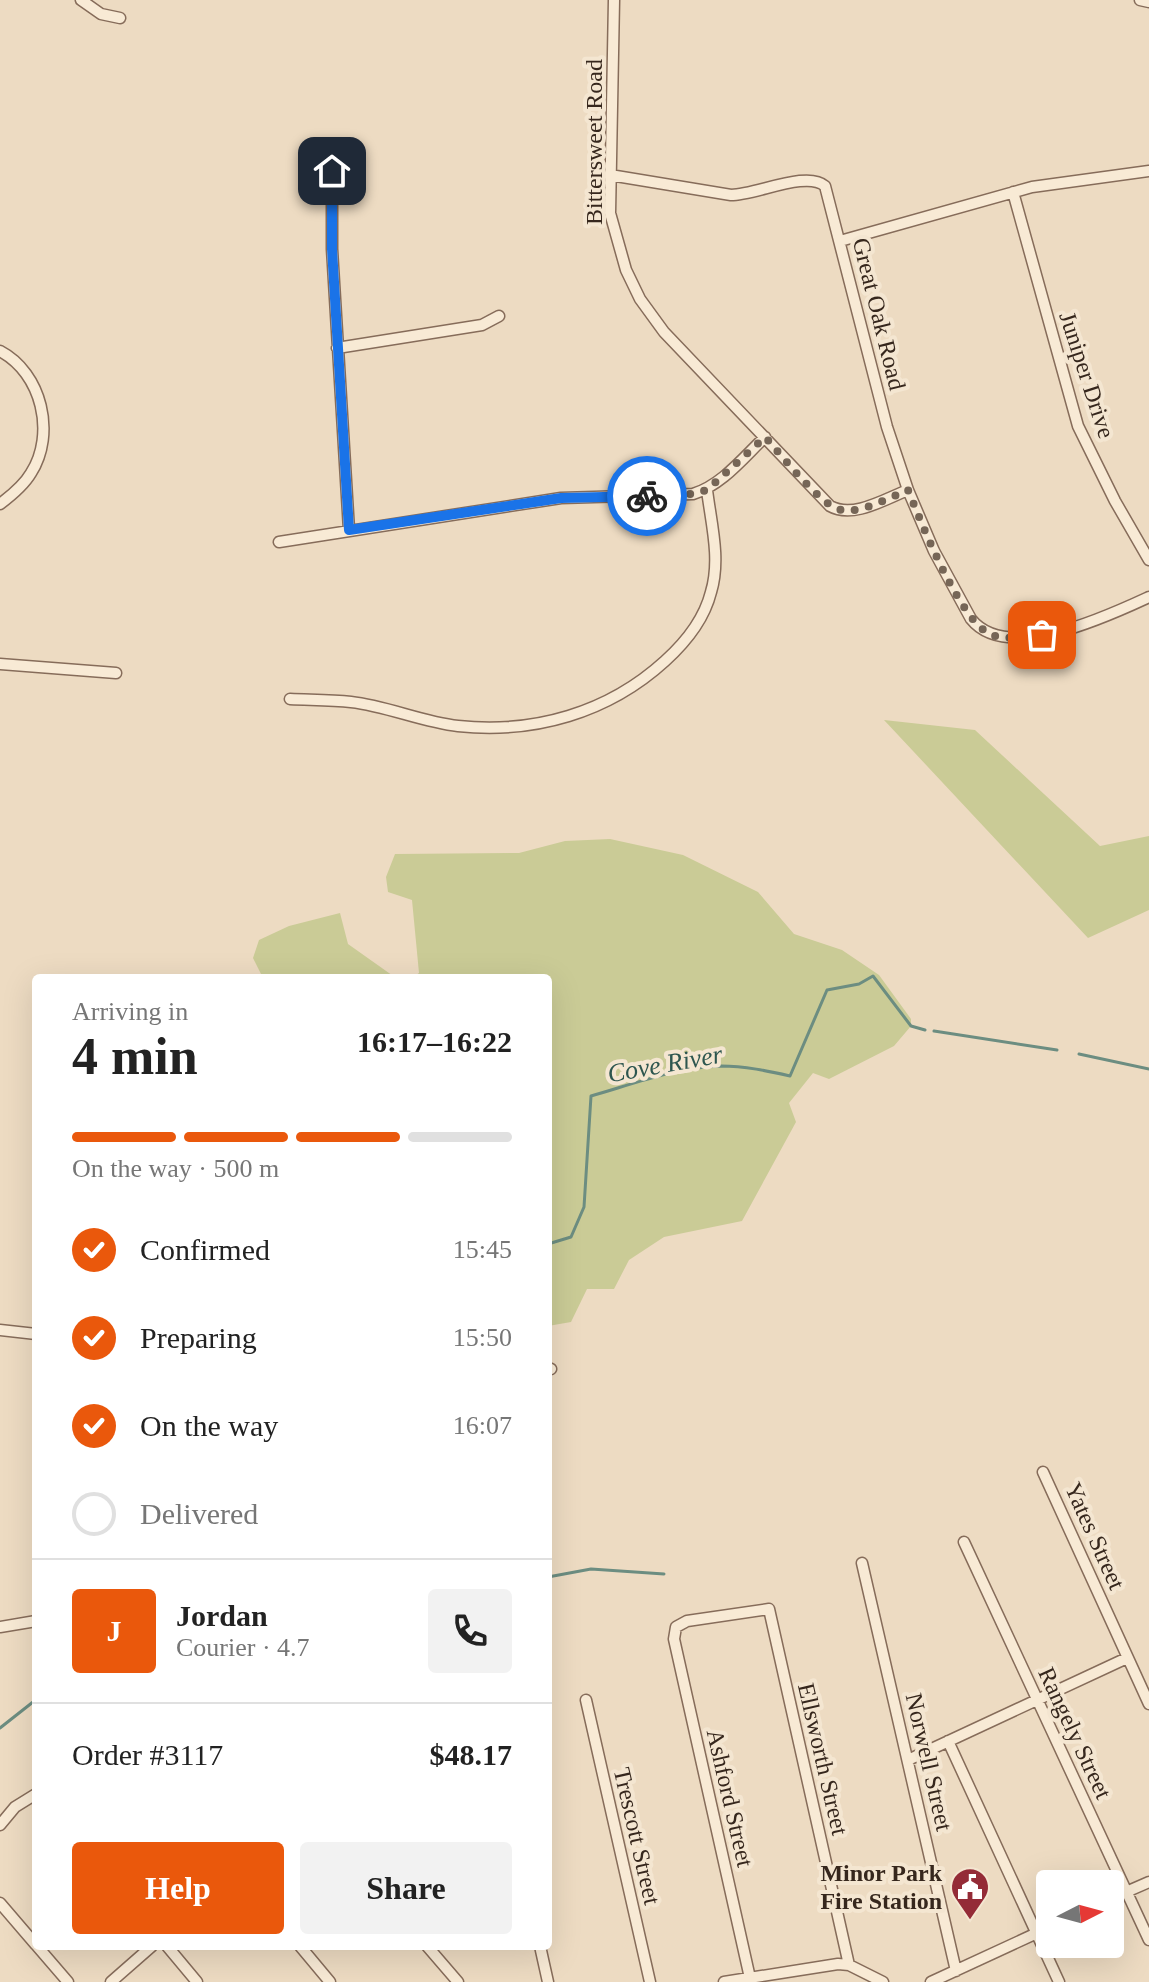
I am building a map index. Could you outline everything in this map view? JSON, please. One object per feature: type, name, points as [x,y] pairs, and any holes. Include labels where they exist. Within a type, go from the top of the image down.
[{"type":"street","points":[[81,0],[101,14],[120,18]]},
{"type":"street","name":"Bittersweet Road","points":[[614,0],[610,175],[612,229],[640,299],[664,332],[836,509],[861,508],[908,490]]},
{"type":"street","points":[[1140,0],[1149,2]]},
{"type":"street","points":[[332,171],[332,249],[349,530]]},
{"type":"street","points":[[840,241],[1013,192],[1149,171]]},
{"type":"street","name":"Great Oak Road","points":[[610,175],[731,195],[804,180],[816,180],[826,189],[887,427],[908,490],[934,551],[971,619],[985,631],[1002,636],[1025,637],[1057,631],[1106,617],[1149,597]]},
{"type":"street","name":"Juniper Drive","points":[[1013,192],[1078,426],[1115,501],[1149,560]]},
{"type":"street","points":[[337,348],[482,325],[499,316]]},
{"type":"street","points":[[0,351],[22,370],[33,385],[44,422],[34,470],[0,504]]},
{"type":"street","points":[[279,542],[561,498],[693,494],[707,490],[765,437]]},
{"type":"street","points":[[290,699],[352,702],[457,726],[522,727],[551,722],[598,707],[645,680],[700,623],[712,591],[716,558],[707,490]]},
{"type":"street","points":[[0,664],[116,673]]},
{"type":"street","points":[[0,1330],[32,1334]]},
{"type":"street","name":"Yates Street","points":[[1043,1472],[1149,1704]]},
{"type":"street","name":"Rangely Street","points":[[964,1542],[1149,1940]]},
{"type":"street","name":"Norwell Street","points":[[862,1563],[956,1971]]},
{"type":"street","name":"Ashford Street","points":[[750,1978],[674,1639],[676,1627],[687,1621],[769,1609]]},
{"type":"street","name":"Ellsworth Street","points":[[769,1609],[849,1965]]},
{"type":"street","points":[[0,1627],[32,1622]]},
{"type":"street","points":[[908,1760],[1037,1697],[1127,1658]]},
{"type":"street","name":"Trescott Street","points":[[586,1700],[650,1982]]},
{"type":"street","points":[[948,1741],[1036,1931]]},
{"type":"street","points":[[0,1825],[15,1807],[32,1797]]},
{"type":"street","points":[[1126,1892],[1149,1882]]},
{"type":"street","points":[[0,1903],[32,1939]]},
{"type":"street","points":[[931,1982],[1036,1933]]},
{"type":"street","points":[[41,1950],[68,1982]]},
{"type":"street","points":[[111,1982],[147,1950]]},
{"type":"street","points":[[170,1950],[197,1982]]},
{"type":"street","points":[[303,1950],[330,1982]]},
{"type":"street","points":[[430,1950],[458,1982]]},
{"type":"street","points":[[541,1950],[548,1982]]},
{"type":"street","points":[[1048,1958],[1059,1982]]},
{"type":"street","points":[[724,1982],[849,1965],[883,1982]]},
{"type":"green space","points":[[884,720],[975,730],[1100,846],[1149,836],[1149,910],[1088,938]]},
{"type":"green space","points":[[610,839],[683,855],[758,892],[794,934],[842,950],[879,975],[911,1019],[911,1026],[894,1046],[829,1079],[813,1073],[789,1103],[796,1122],[742,1221],[664,1237],[629,1260],[614,1289],[587,1289],[571,1322],[552,1325],[552,974],[418,974],[412,900],[388,892],[386,877],[395,854],[519,853],[565,841]]},
{"type":"green space","points":[[340,913],[348,944],[390,974],[261,974],[253,958],[259,940],[289,926]]},
{"type":"waterway","name":"Cove River","points":[[552,1243],[571,1237],[584,1207],[591,1096],[705,1067],[739,1067],[790,1076],[827,990],[859,984],[873,976],[911,1026],[925,1030]]},
{"type":"waterway","name":"Cove River","points":[[934,1031],[1057,1050]]},
{"type":"waterway","name":"Cove River","points":[[1079,1054],[1149,1069]]},
{"type":"waterway","points":[[552,1576],[591,1569],[664,1574]]},
{"type":"waterway","name":"Cove River","points":[[0,1728],[32,1703]]},
{"type":"way so far","points":[[647,496],[693,494],[707,490],[765,437],[836,509],[861,508],[908,490],[934,551],[971,619],[996,636],[1042,635]]},
{"type":"place","name":"Minor Park Fire Station","points":[[970,1921]]},
{"type":"route","points":[[332,171],[332,249],[349,530],[561,498],[647,496]]}]
